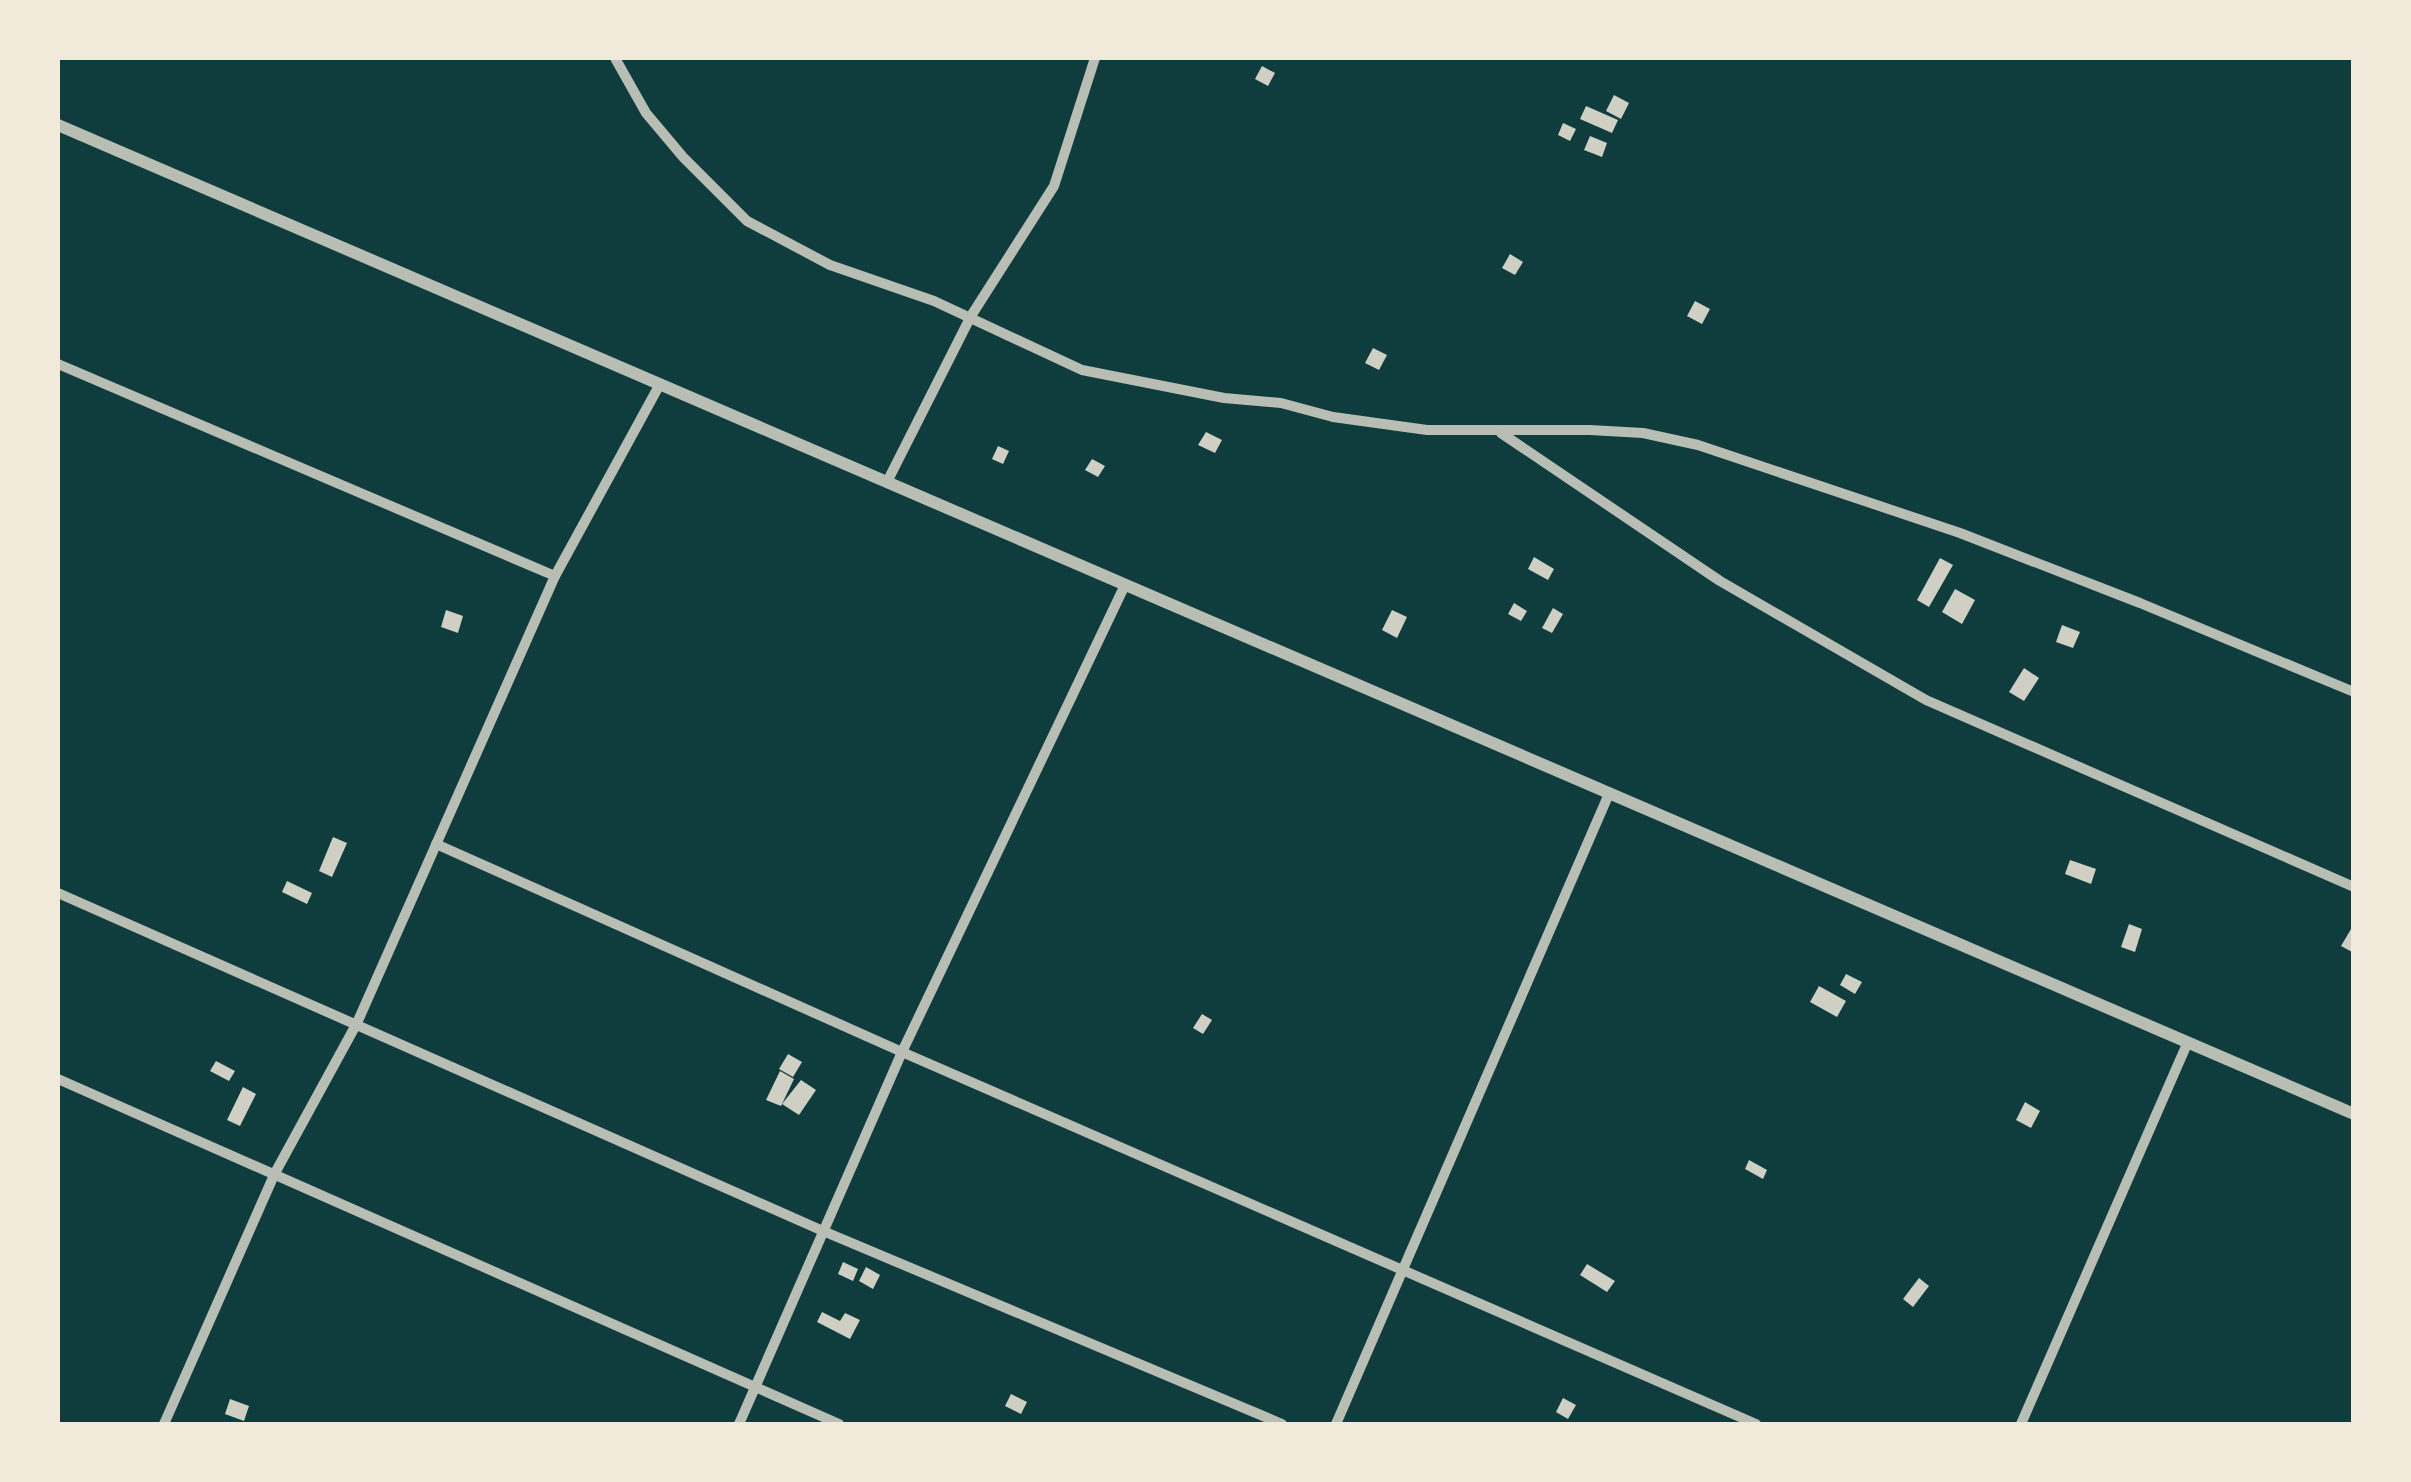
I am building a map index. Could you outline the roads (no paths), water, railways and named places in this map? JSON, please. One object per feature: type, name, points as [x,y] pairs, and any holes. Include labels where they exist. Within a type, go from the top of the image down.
[{"type":"street","points":[[615,58],[646,113],[683,157],[747,221],[830,265],[971,316],[1082,370],[1224,398],[1281,403],[1350,419],[1427,430],[1590,430],[1643,433],[1698,445],[1960,533],[2354,692]]},
{"type":"street","points":[[887,482],[971,316],[1054,186],[1095,58]]},
{"type":"street","points":[[58,125],[1608,796],[2354,1114]]},
{"type":"street","points":[[58,364],[555,576]]},
{"type":"street","points":[[164,1424],[274,1173],[356,1023],[555,576],[660,384]]},
{"type":"street","points":[[1499,432],[1720,581],[1926,700],[2354,887]]},
{"type":"street","points":[[738,1424],[902,1052],[1125,585]]},
{"type":"street","points":[[1336,1424],[1608,796]]},
{"type":"street","points":[[436,844],[1756,1424]]},
{"type":"street","points":[[58,893],[823,1231],[1282,1424]]},
{"type":"street","points":[[2020,1424],[2187,1044]]},
{"type":"street","points":[[58,1080],[840,1424]]}]
